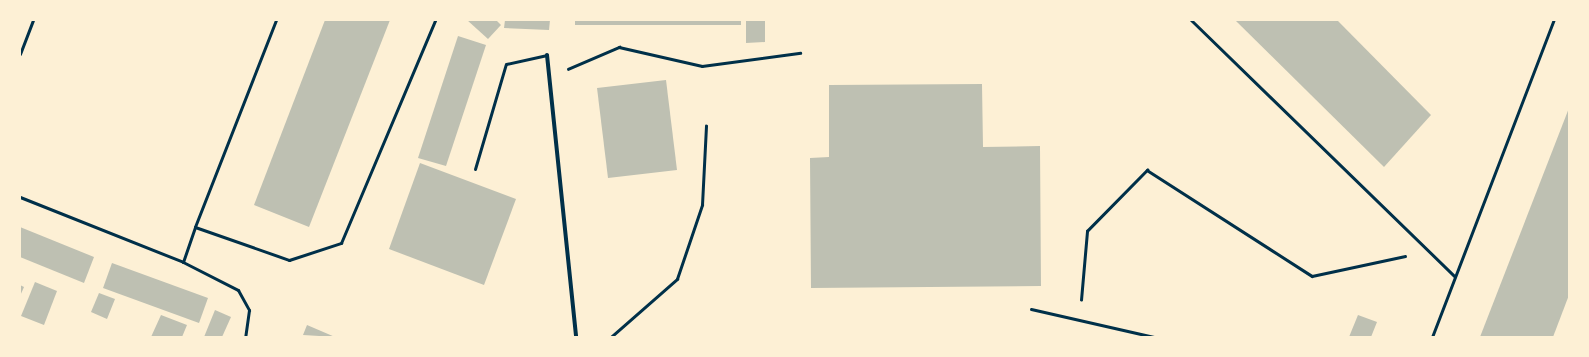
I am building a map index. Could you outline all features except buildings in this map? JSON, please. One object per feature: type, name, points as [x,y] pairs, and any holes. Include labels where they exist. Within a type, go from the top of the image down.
[{"type":"street","points":[[547,55],[576,337]]},
{"type":"lane","points":[[20,54],[33,20]]},
{"type":"lane","points":[[183,262],[195,227],[276,20]]},
{"type":"lane","points":[[195,227],[289,260],[341,243],[435,20]]},
{"type":"lane","points":[[1191,20],[1455,278]]},
{"type":"lane","points":[[1432,337],[1554,20]]},
{"type":"lane","points":[[475,169],[506,64],[547,55]]},
{"type":"lane","points":[[20,197],[183,262],[238,290],[249,310],[245,337]]},
{"type":"lane","points":[[1031,309],[1154,337]]},
{"type":"path","points":[[549,76],[619,48],[702,66],[800,53]]},
{"type":"path","points":[[611,337],[678,279],[702,205],[706,126]]},
{"type":"path","points":[[1079,320],[1087,231],[1148,170],[1312,276],[1427,251]]}]
